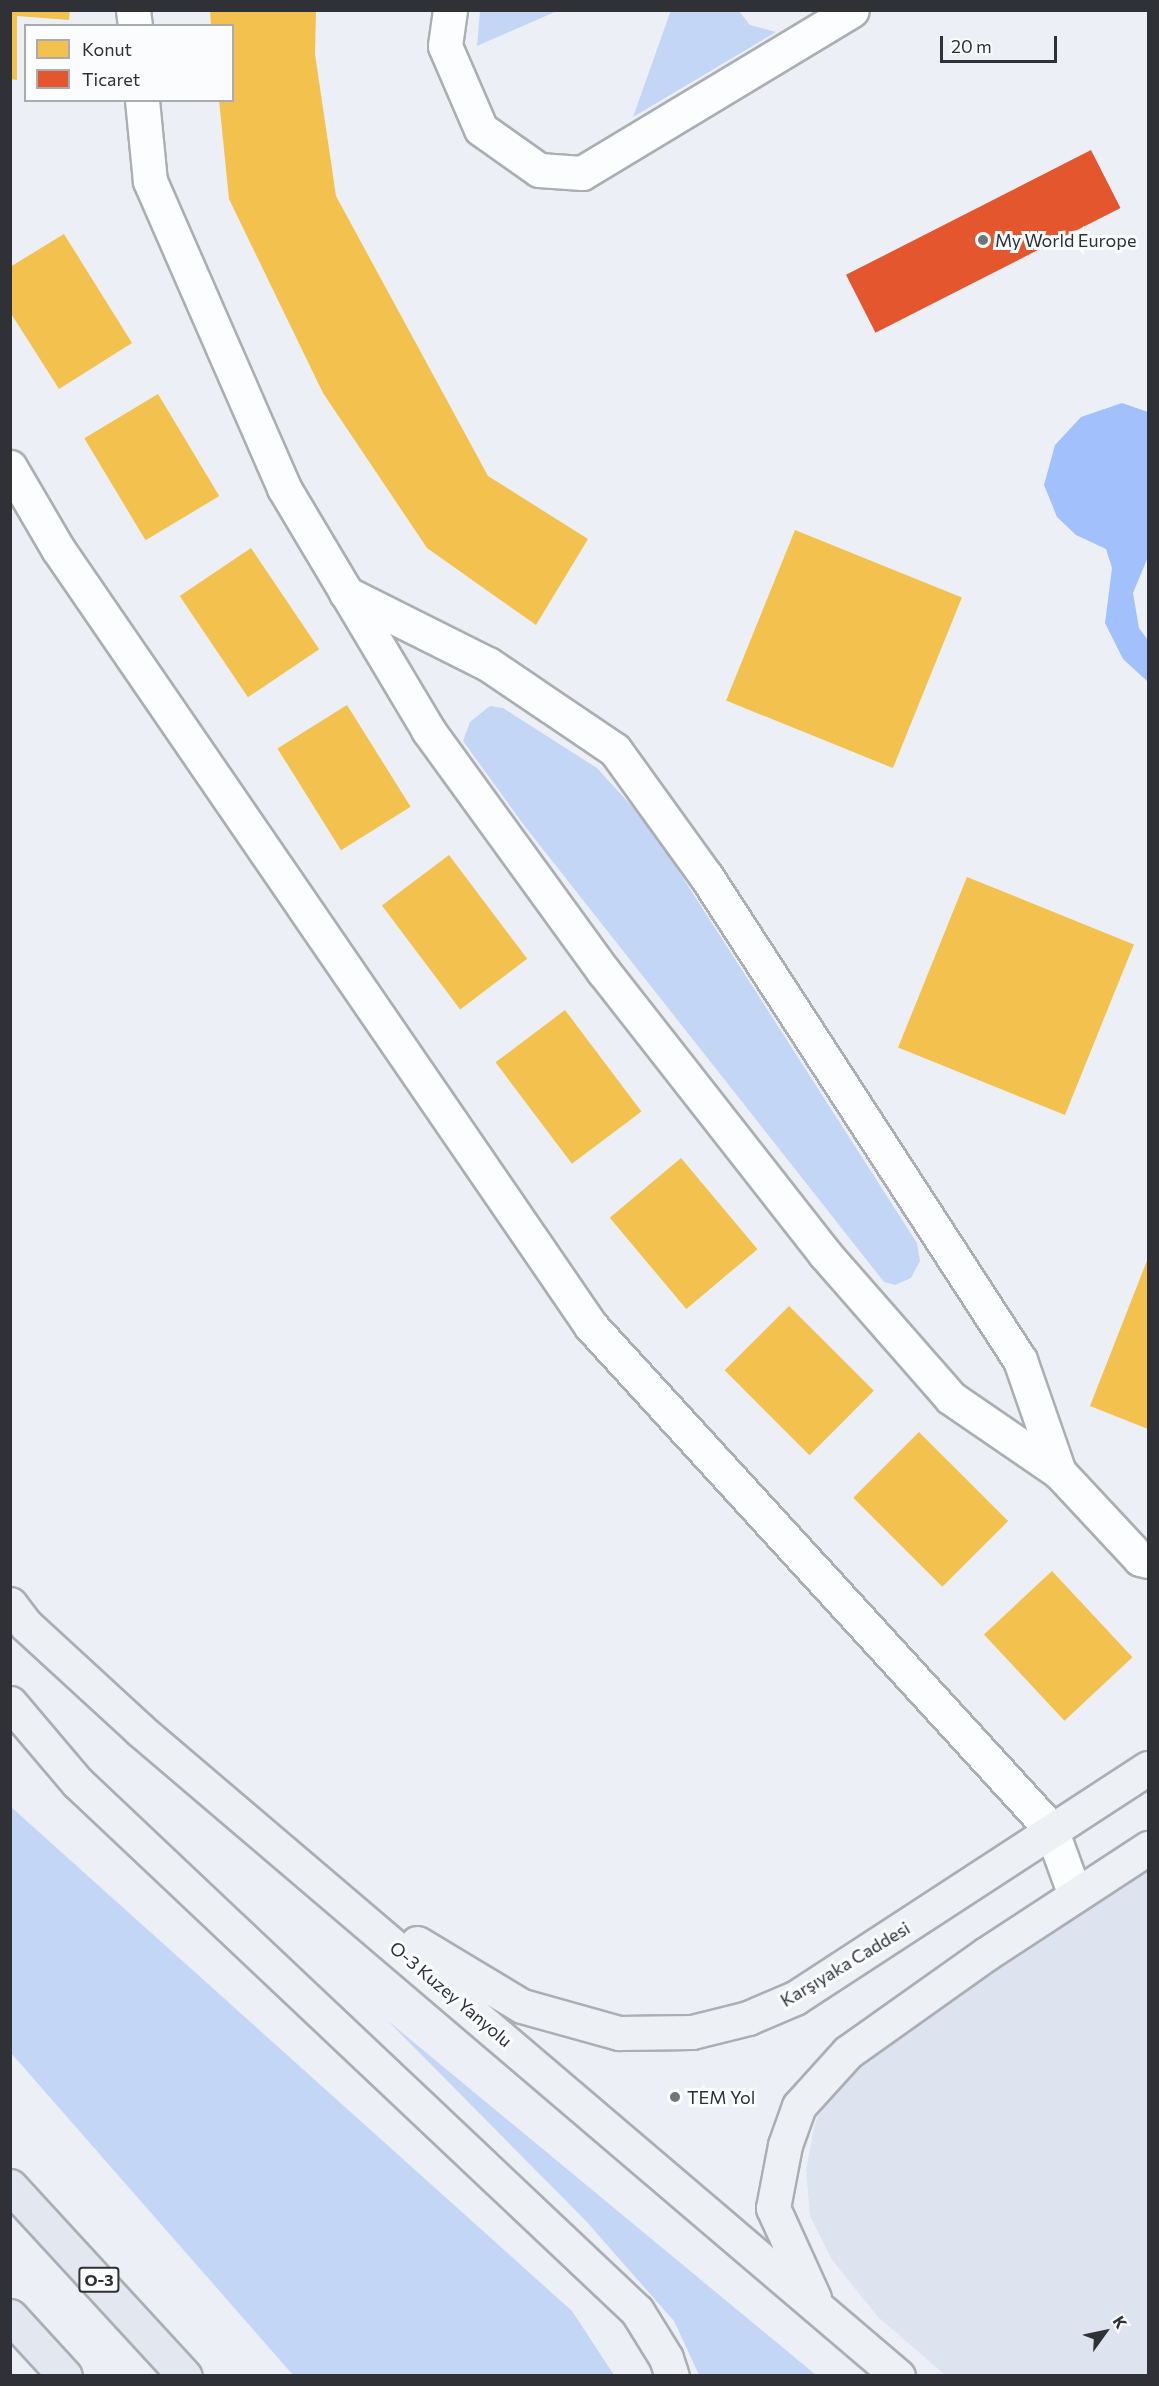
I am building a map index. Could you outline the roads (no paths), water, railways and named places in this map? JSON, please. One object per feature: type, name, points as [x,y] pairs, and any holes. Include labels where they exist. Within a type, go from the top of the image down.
[{"type":"highway","name":"O-3","points":[[10,2186],[185,2376]]},
{"type":"highway","points":[[10,2316],[65,2376]]},
{"type":"main road","name":"O-3 Kuzey Yanyolu","points":[[10,1604],[26,1624],[140,1730],[898,2376]]},
{"type":"main road","points":[[10,1703],[76,1782],[537,2220],[598,2272],[637,2311],[666,2358],[672,2376]]},
{"type":"main road","name":"Karşıyaka Caddesi","points":[[321,1884],[522,2006],[619,2033],[692,2032],[748,2018],[795,1998],[1051,1829],[1149,1768]]},
{"type":"main road","points":[[819,2308],[773,2208],[785,2145],[799,2106],[848,2052],[1075,1895],[1149,1848]]},
{"type":"street","points":[[450,10],[445,46],[481,129],[539,170],[582,173],[852,10]]},
{"type":"street","points":[[142,102],[150,181],[284,488],[428,730],[604,972],[825,1254],[951,1398],[1059,1472],[1140,1558],[1149,1562]]},
{"type":"street","points":[[10,467],[58,549],[591,1326],[1051,1829],[1075,1895]]},
{"type":"street","points":[[346,593],[488,664],[615,750],[706,876],[1020,1360],[1059,1472]]},
{"type":"water","points":[[1122,403],[1148,412],[1148,557],[1133,593],[1139,628],[1148,640],[1148,682],[1123,659],[1105,623],[1112,568],[1106,549],[1076,535],[1057,517],[1044,485],[1055,445],[1081,417]]},
{"type":"place","name":"My World Europe","points":[[983,240]]},
{"type":"place","name":"TEM Yol","points":[[675,2097]]}]
